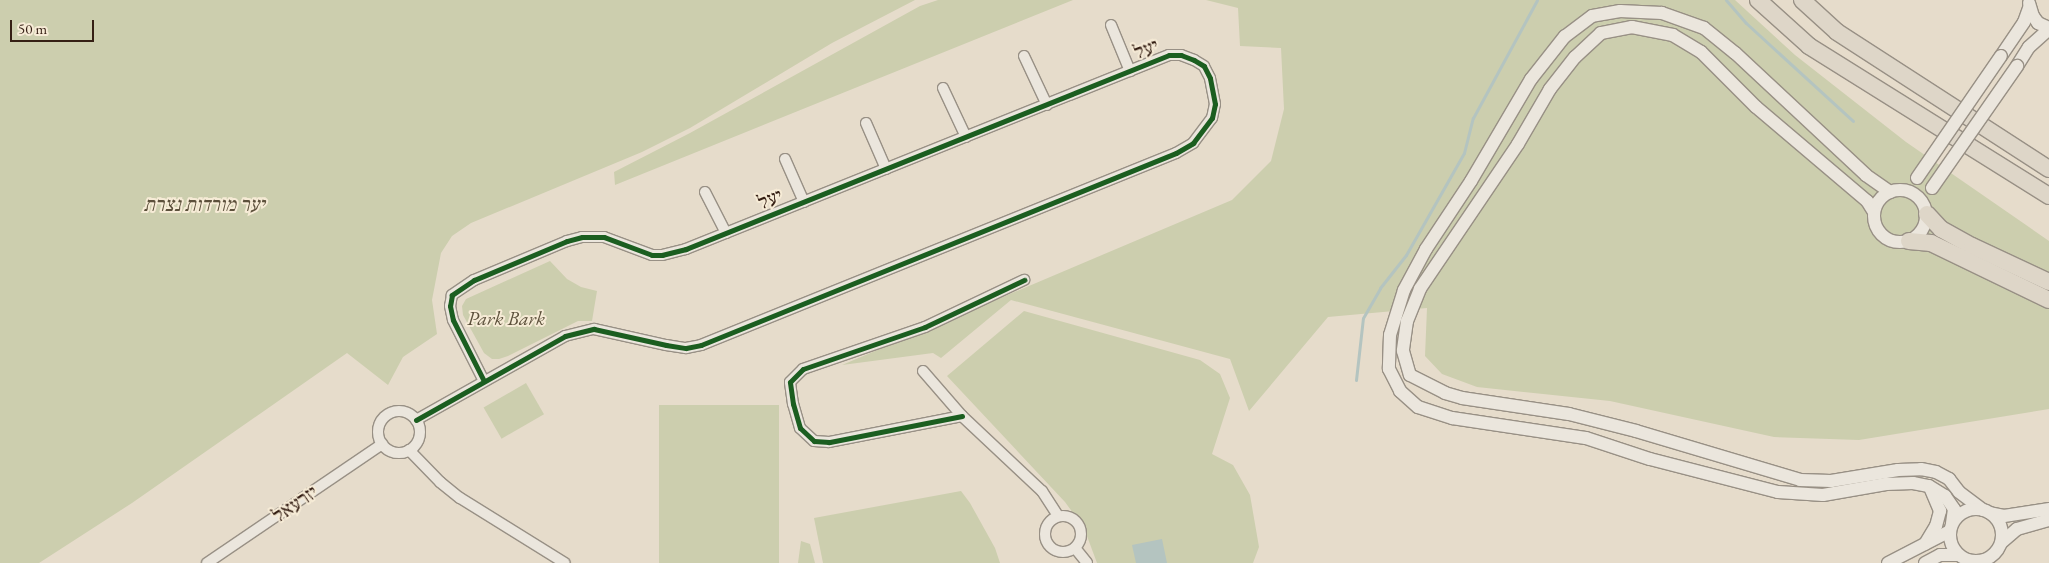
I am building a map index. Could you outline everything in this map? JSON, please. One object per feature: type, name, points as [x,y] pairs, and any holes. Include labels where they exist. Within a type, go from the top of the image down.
[{"type":"highway","points":[[1758,0],[1809,46],[2049,196]]},
{"type":"highway","points":[[1802,0],[1837,32],[2049,169]]},
{"type":"highway","points":[[1926,210],[1941,229],[1972,246],[2049,282]]},
{"type":"highway","points":[[1908,241],[1931,243],[2049,300]]},
{"type":"street","points":[[2002,542],[2000,525],[1986,511],[1959,492],[1949,479],[1936,472],[1921,469],[1830,481],[1800,480],[1569,414],[1462,398],[1439,390],[1410,374],[1403,352],[1407,321],[1420,289],[1518,144],[1550,89],[1576,56],[1601,33],[1632,27],[1672,35],[1701,52],[1756,107],[1867,201],[1874,212],[1877,229],[1883,236],[1899,243],[1908,241],[1923,230],[1926,196],[2029,47],[2049,29],[2038,23],[2029,4]]},
{"type":"street","points":[[1874,212],[1877,204],[1894,191],[1917,178],[2024,22],[2029,4]]},
{"type":"street","points":[[1926,210],[1915,194],[1894,191],[1866,175],[1735,53],[1704,28],[1662,13],[1620,11],[1592,16],[1566,36],[1531,79],[1471,181],[1426,249],[1404,290],[1390,335],[1389,369],[1400,391],[1418,407],[1452,418],[1586,438],[1650,459],[1778,492],[1823,495],[1886,484],[1913,483],[1929,486],[1945,496],[1954,509],[1950,540],[1958,555]]},
{"type":"street","points":[[1111,25],[1130,71]]},
{"type":"street","name":"יעל","points":[[1169,55],[1181,55],[1204,66],[1214,91],[1215,104],[1212,118],[1193,143],[1176,153],[701,345],[686,348],[594,329],[580,331],[565,336],[484,381],[453,320],[450,306],[452,295],[474,280],[567,241],[582,237],[604,237],[642,252],[662,256],[686,249],[1130,71],[1169,55]]},
{"type":"street","points":[[1024,56],[1047,104]]},
{"type":"street","points":[[943,88],[966,137]]},
{"type":"street","points":[[866,123],[886,169]]},
{"type":"street","points":[[784,159],[804,202]]},
{"type":"street","points":[[705,192],[726,234]]},
{"type":"street","points":[[962,416],[829,442],[814,441],[800,428],[793,404],[790,382],[804,369],[925,327],[1024,280]]},
{"type":"street","points":[[923,371],[962,416],[1042,491],[1058,516]]},
{"type":"street","points":[[416,420],[484,381]]},
{"type":"street","points":[[401,411],[408,413],[416,420],[420,435],[417,442],[409,450],[394,452],[382,444],[379,438],[379,424],[388,414],[401,411]]},
{"type":"street","name":"יזרעאל","points":[[207,563],[382,444]]},
{"type":"street","points":[[409,450],[434,477],[460,498],[564,563]]},
{"type":"street","points":[[1925,545],[1936,526],[1940,511],[1936,497],[1929,486]]},
{"type":"street","points":[[1888,563],[1925,545],[1951,527],[1965,511],[1986,511],[2004,516],[2049,509]]},
{"type":"street","points":[[1058,516],[1069,517],[1080,528],[1081,539],[1075,548],[1070,551],[1058,552],[1048,545],[1046,540],[1045,528],[1058,516]]},
{"type":"street","points":[[1924,563],[1940,555],[1958,555],[1975,562],[1984,560],[1992,556],[2002,542],[2017,528],[2049,520]]},
{"type":"street","points":[[1075,548],[1087,563]]},
{"type":"green space","name":"יער מורדות נצרת","points":[[0,0],[915,0],[832,43],[690,128],[642,152],[471,223],[452,236],[441,253],[432,300],[437,334],[403,357],[388,385],[347,353],[132,503],[39,563],[0,563]]},
{"type":"green space","points":[[938,0],[1073,0],[615,185],[614,172],[690,133],[920,6]]},
{"type":"green space","points":[[1206,0],[1735,0],[1795,55],[1906,142],[2049,241],[2049,409],[1859,440],[1774,437],[1610,401],[1477,387],[1442,374],[1425,356],[1427,308],[1328,317],[1249,411],[1230,359],[1011,300],[941,358],[933,353],[842,365],[1232,200],[1271,161],[1284,109],[1281,48],[1240,46],[1238,8]]},
{"type":"green space","name":"Park Bark","points":[[550,261],[567,279],[581,287],[597,291],[592,321],[578,321],[508,356],[492,359],[484,353],[463,315],[462,306],[466,299]]},
{"type":"green space","points":[[1024,311],[1200,360],[1220,374],[1230,398],[1212,454],[1233,465],[1250,495],[1259,547],[1253,563],[1097,563],[1084,528],[1065,502],[947,376]]},
{"type":"green space","points":[[526,383],[544,414],[502,439],[484,408]]},
{"type":"green space","points":[[659,405],[779,405],[779,563],[659,563]]},
{"type":"green space","points":[[961,491],[970,503],[995,548],[1000,563],[823,563],[814,518]]},
{"type":"green space","points":[[801,541],[810,544],[815,563],[798,563]]},
{"type":"shaded area","points":[[1162,539],[1167,563],[1136,563],[1132,545]]},
{"type":"waterway","points":[[1356,380],[1363,318],[1380,288],[1406,255],[1464,153],[1473,118],[1537,0]]},
{"type":"waterway","points":[[1726,0],[1746,23],[1853,121]]},
{"type":"cycle path","points":[[416,420],[565,336],[594,329],[686,348],[701,345],[1176,153],[1193,143],[1212,118],[1215,104],[1210,78],[1204,66],[1194,60],[1181,55],[1169,55],[686,249],[662,255],[652,255],[604,237],[582,237],[567,241],[474,280],[452,295],[450,306],[453,320],[484,381]]},
{"type":"cycle path","points":[[962,416],[829,442],[814,441],[800,428],[793,404],[790,382],[803,369],[925,327],[1024,280]]}]
